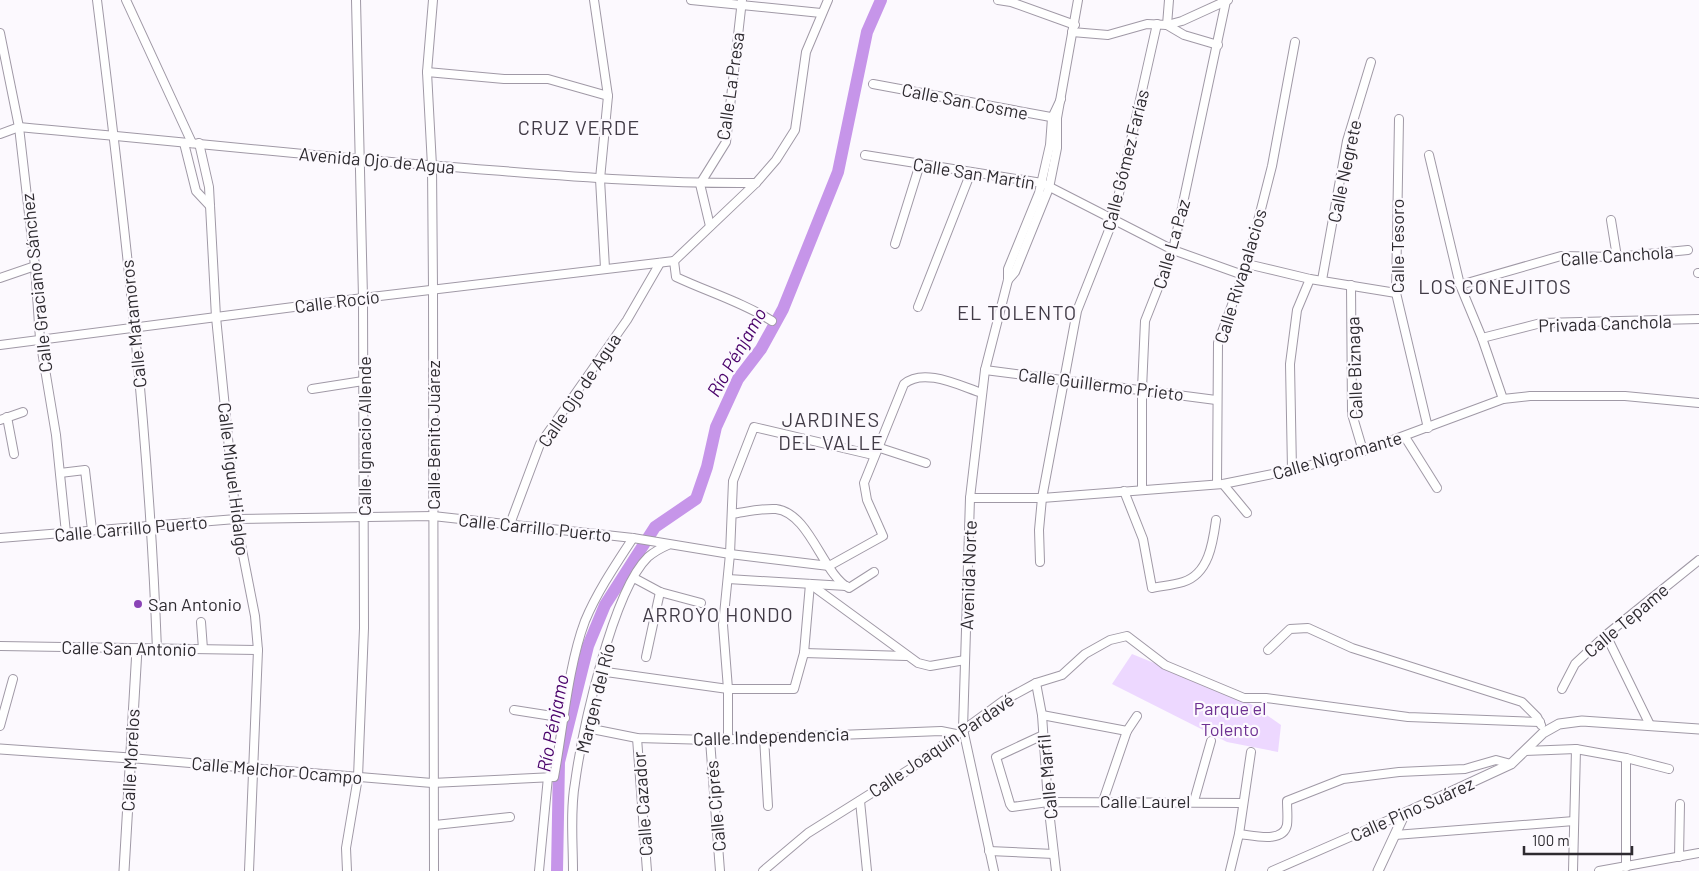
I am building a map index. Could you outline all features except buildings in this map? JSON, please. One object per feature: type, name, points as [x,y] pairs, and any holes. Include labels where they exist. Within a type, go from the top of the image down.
[{"type":"street","name":"Calle Matamoros","points":[[97,0],[114,136],[134,327],[152,525],[157,650]]},
{"type":"street","name":"Calle Miguel Hidalgo","points":[[126,0],[192,143],[209,187],[216,317],[236,519],[255,616],[258,650],[249,871]]},
{"type":"street","name":"Calle Ignacio Allende","points":[[346,871],[346,848],[358,777],[363,675],[363,298],[356,0]]},
{"type":"street","name":"Calle Benito Juárez","points":[[433,0],[427,72],[432,166],[434,516],[432,783],[435,825],[434,871]]},
{"type":"street","points":[[594,0],[608,96],[600,179],[605,268]]},
{"type":"street","points":[[691,0],[741,2],[821,13]]},
{"type":"street","points":[[772,320],[746,305],[710,293],[676,277],[674,261],[759,179],[795,130],[806,52],[828,0]]},
{"type":"street","points":[[998,0],[1011,2],[1074,28],[1108,35],[1147,24],[1167,25],[1182,21],[1227,0]]},
{"type":"street","name":"Avenida Norte","points":[[994,871],[960,732],[965,660],[970,498],[985,370],[1008,280],[1008,269],[1042,183],[1055,118],[1061,99],[1078,0]]},
{"type":"street","points":[[1167,25],[1169,0]]},
{"type":"street","name":"Calle La Paz","points":[[1142,490],[1142,389],[1146,321],[1173,250],[1227,0]]},
{"type":"street","name":"Calle La Presa","points":[[700,184],[726,142],[741,2]]},
{"type":"street","name":"Calle Gómez Farías","points":[[1040,562],[1039,530],[1042,498],[1077,311],[1113,220],[1157,24]]},
{"type":"street","points":[[1167,25],[1184,35],[1218,45]]},
{"type":"street","name":"Calle Graciano Sánchez","points":[[0,33],[19,127],[35,266],[40,339],[60,473],[66,533]]},
{"type":"street","name":"Calle Rivapalacios","points":[[1220,484],[1216,400],[1218,343],[1247,264],[1272,166],[1295,42]]},
{"type":"street","name":"Calle Negrete","points":[[1322,280],[1347,141],[1371,62]]},
{"type":"street","points":[[427,72],[504,80],[548,79],[608,96]]},
{"type":"street","name":"Calle San Cosme","points":[[873,84],[1055,118]]},
{"type":"street","name":"Avenida Norte","points":[[1008,280],[1015,272],[1049,188],[1057,148],[1055,118]]},
{"type":"street","name":"Calle Tesoro","points":[[1399,119],[1396,293],[1428,428]]},
{"type":"street","name":"Avenida Ojo de Agua","points":[[0,134],[19,127],[432,166],[600,179],[700,184],[759,179]]},
{"type":"street","name":"Calle Miguel Hidalgo","points":[[192,143],[196,191],[210,206]]},
{"type":"street","name":"Calle San Martín","points":[[865,155],[1042,183],[1173,250],[1243,275]]},
{"type":"street","points":[[1429,155],[1460,285],[1482,338],[1503,399]]},
{"type":"street","points":[[895,244],[920,164]]},
{"type":"street","points":[[918,307],[971,172]]},
{"type":"street","points":[[700,184],[710,226]]},
{"type":"street","points":[[1611,220],[1617,257]]},
{"type":"street","name":"Calle Canchola","points":[[1460,285],[1562,256],[1617,257],[1688,250]]},
{"type":"street","name":"Calle Rocío","points":[[0,345],[433,289],[674,261]]},
{"type":"street","name":"Calle Ojo de Agua","points":[[510,524],[540,444],[627,320],[660,263]]},
{"type":"street","points":[[1247,264],[1310,279],[1396,293]]},
{"type":"street","points":[[0,278],[35,266]]},
{"type":"street","points":[[1292,470],[1290,364],[1297,310],[1310,279]]},
{"type":"street","name":"Calle Biznaga","points":[[1352,285],[1352,414],[1362,451]]},
{"type":"street","name":"Privada Canchola","points":[[1482,338],[1541,323],[1699,319]]},
{"type":"street","name":"Calle Guillermo Prieto","points":[[985,370],[1064,378],[1216,400]]},
{"type":"street","points":[[829,566],[883,536],[867,500],[864,482],[873,455],[904,384],[912,378],[933,378],[982,393]]},
{"type":"street","points":[[312,389],[363,381]]},
{"type":"street","name":"Calle Nigromante","points":[[970,498],[1042,498],[1220,484],[1292,470],[1362,451],[1405,437],[1503,399],[1530,396],[1625,396],[1699,403]]},
{"type":"street","points":[[14,454],[4,418],[23,412]]},
{"type":"street","points":[[728,739],[728,689],[723,625],[730,554],[733,482],[754,427],[873,455]]},
{"type":"street","points":[[1405,437],[1437,488]]},
{"type":"street","points":[[877,447],[926,463]]},
{"type":"street","points":[[60,473],[86,470],[92,530]]},
{"type":"street","points":[[1220,484],[1247,513]]},
{"type":"street","points":[[1124,492],[1143,538],[1152,588],[1186,582],[1205,565],[1213,542],[1216,520]]},
{"type":"street","points":[[732,514],[776,509],[786,513],[812,538],[829,566],[848,587]]},
{"type":"street","name":"Calle Carrillo Puerto","points":[[0,538],[236,519],[434,516],[633,538],[730,554],[829,566]]},
{"type":"street","points":[[539,871],[551,777],[585,622],[607,579],[633,538]]},
{"type":"street","name":"Margen del Río","points":[[573,871],[574,785],[599,671],[624,595],[648,557],[663,544]]},
{"type":"street","name":"Calle Tepame","points":[[1562,689],[1575,664],[1606,635],[1699,560]]},
{"type":"street","points":[[728,579],[848,587],[874,572]]},
{"type":"street","points":[[634,578],[660,592],[701,603]]},
{"type":"street","points":[[810,584],[918,663],[930,666],[965,660]]},
{"type":"street","points":[[599,671],[728,689],[794,690],[804,653],[810,584]]},
{"type":"street","points":[[646,657],[660,592]]},
{"type":"street","points":[[201,622],[203,649]]},
{"type":"street","points":[[1268,650],[1290,629],[1308,628],[1352,648],[1522,702],[1540,722],[1543,734]]},
{"type":"street","points":[[1606,635],[1650,725]]},
{"type":"street","name":"Calle Joaquín Pardavé","points":[[763,871],[808,833],[910,769],[1003,701],[1036,683],[1062,675],[1085,654],[1110,640],[1127,636],[1166,665],[1244,698],[1266,698],[1408,717],[1540,722]]},
{"type":"street","name":"Calle San Antonio","points":[[0,646],[157,650],[258,650]]},
{"type":"street","name":"Calle Morelos","points":[[124,871],[137,649]]},
{"type":"street","points":[[804,653],[906,656]]},
{"type":"street","points":[[0,726],[14,679]]},
{"type":"street","name":"Calle Marfil","points":[[1036,683],[1042,715],[1048,802],[1056,871]]},
{"type":"street","points":[[514,710],[565,718]]},
{"type":"street","points":[[1042,715],[1127,731]]},
{"type":"street","points":[[1103,801],[1127,731],[1137,716]]},
{"type":"street","name":"Calle Pino Suárez","points":[[1272,871],[1405,813],[1510,764],[1543,734],[1559,724],[1582,721],[1699,729]]},
{"type":"street","name":"Calle Independencia","points":[[587,728],[637,738],[710,740],[942,731],[960,732]]},
{"type":"street","name":"Calle Laurel","points":[[1043,735],[999,754],[997,762],[1012,807],[1048,802],[1103,801],[1242,803]]},
{"type":"street","points":[[764,737],[768,806]]},
{"type":"street","name":"Calle Cazador","points":[[637,738],[646,871]]},
{"type":"street","name":"Calle Ciprés","points":[[710,740],[720,871]]},
{"type":"street","points":[[1194,801],[1211,741]]},
{"type":"street","name":"Calle Melchor Ocampo","points":[[0,749],[432,783],[551,777]]},
{"type":"street","points":[[1525,750],[1576,750],[1626,758],[1669,768]]},
{"type":"street","points":[[1573,871],[1576,750]]},
{"type":"street","points":[[1230,871],[1239,834],[1242,803],[1251,752]]},
{"type":"street","points":[[1626,758],[1626,867]]},
{"type":"street","points":[[1239,834],[1274,837],[1279,835],[1287,826],[1287,801],[1343,779],[1399,772],[1465,769],[1496,760],[1510,764]]},
{"type":"street","points":[[860,801],[867,871]]},
{"type":"street","points":[[1679,857],[1680,804]]},
{"type":"street","points":[[1378,871],[1405,813]]},
{"type":"street","points":[[435,825],[510,817]]},
{"type":"street","points":[[1395,835],[1574,821]]},
{"type":"street","points":[[989,851],[1054,854]]},
{"type":"street","points":[[1599,871],[1699,853]]},
{"type":"green space","name":"Parque el Tolento","points":[[1132,654],[1245,700],[1281,725],[1278,752],[1227,742],[1112,684]]},
{"type":"waterway","name":"Río Pénjamo","points":[[557,871],[559,762],[588,646],[605,605],[655,527],[696,499],[707,467],[716,427],[738,379],[761,349],[783,309],[838,172],[867,32],[881,0]]},
{"type":"place","name":"San Antonio","points":[[138,604]]},
{"type":"district","name":"CRUZ VERDE","points":[[579,127]]},
{"type":"district","name":"LOS CONEJITOS","points":[[1495,286]]},
{"type":"district","name":"EL TOLENTO","points":[[1017,312]]},
{"type":"district","name":"JARDINES DEL VALLE","points":[[831,430]]},
{"type":"district","name":"ARROYO HONDO","points":[[718,614]]}]
